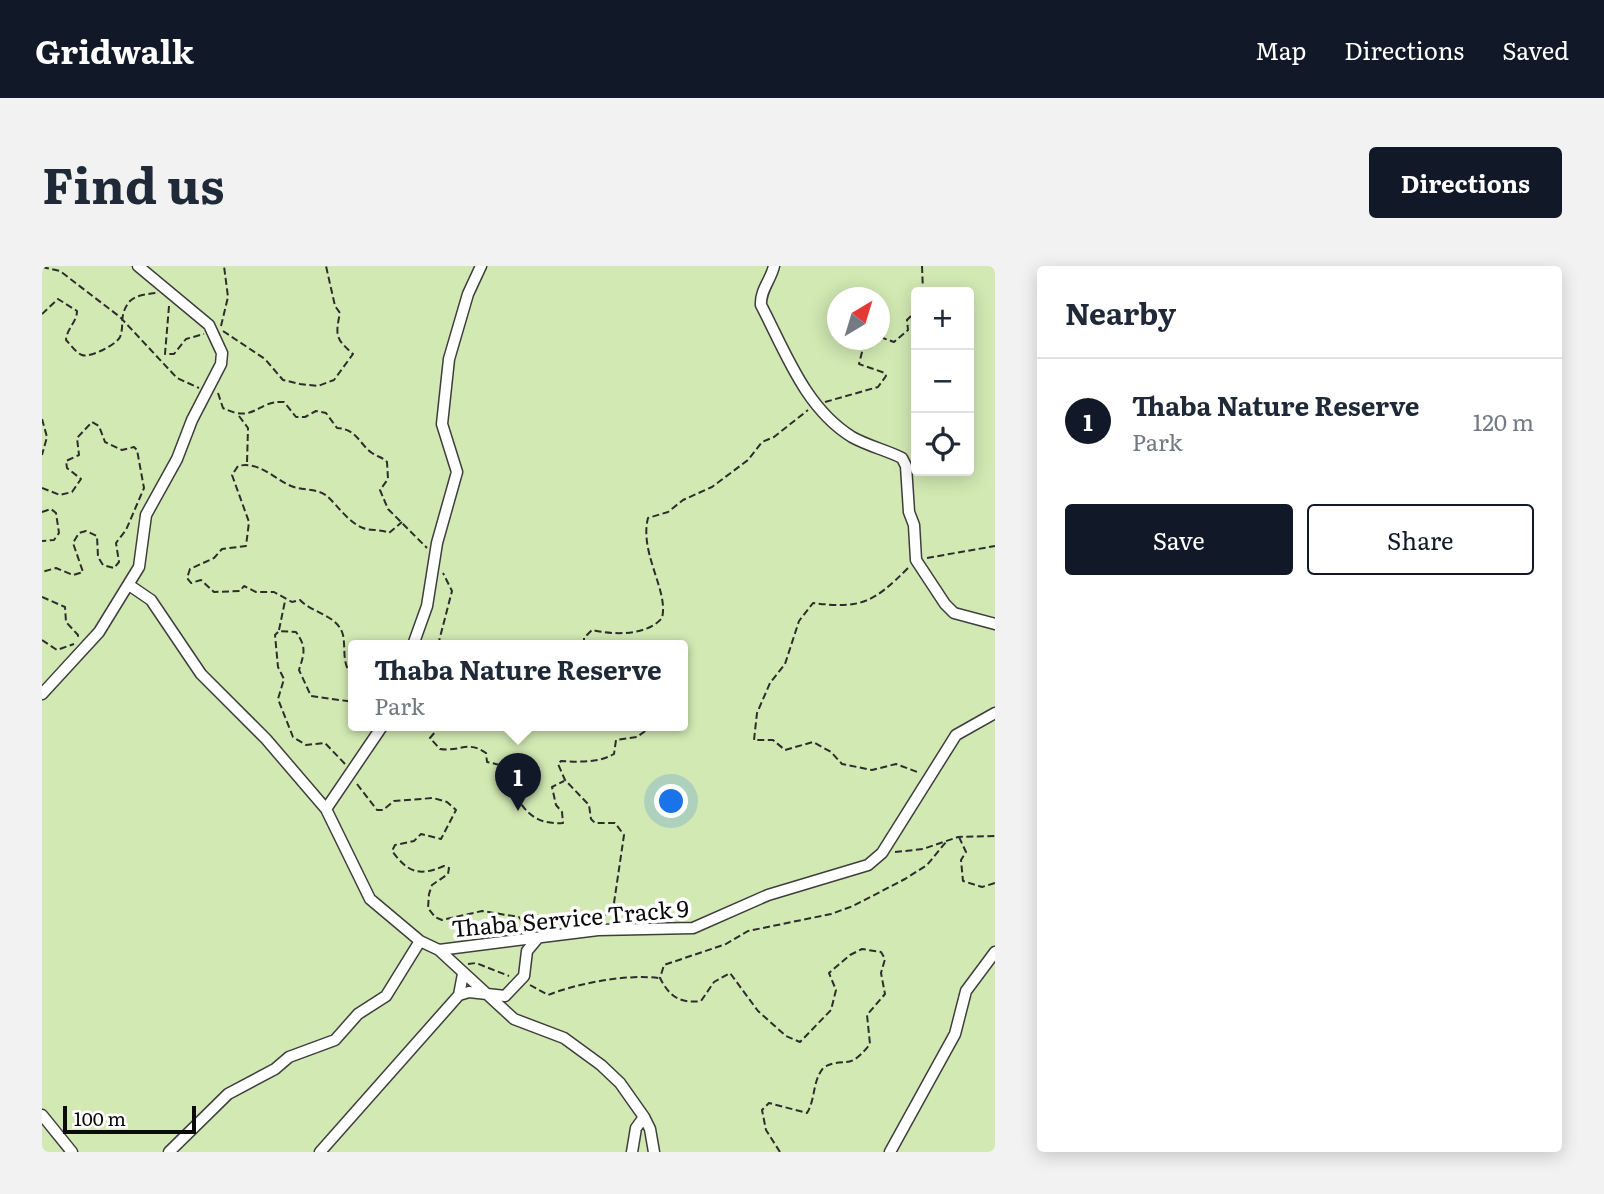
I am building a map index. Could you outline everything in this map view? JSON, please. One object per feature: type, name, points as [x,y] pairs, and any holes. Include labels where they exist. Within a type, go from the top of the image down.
[{"type":"street","points":[[42,694],[99,632],[139,567],[146,515],[155,494],[177,459],[192,420],[216,375],[222,353],[209,325],[172,297],[138,266]]},
{"type":"street","points":[[415,640],[427,606],[437,543],[457,472],[442,424],[449,359],[468,294],[481,266]]},
{"type":"street","points":[[774,266],[771,279],[761,297],[761,305],[789,356],[794,373],[849,435],[902,458],[906,466],[916,560],[954,613],[995,624]]},
{"type":"street","points":[[129,585],[151,600],[201,674],[266,739],[326,809],[370,899],[421,941],[439,950],[514,1019],[564,1038],[601,1065],[620,1083],[644,1117],[650,1129],[654,1152]]},
{"type":"street","points":[[878,858],[956,735],[995,713]]},
{"type":"street","points":[[326,809],[379,731]]},
{"type":"street","name":"Thaba Service Track 9","points":[[439,950],[590,931],[693,928],[704,925],[738,906],[851,871],[878,858]]},
{"type":"street","points":[[320,1152],[459,995],[469,992],[489,997],[505,996],[521,980],[526,970],[527,951],[537,939]]},
{"type":"street","points":[[169,1152],[228,1094],[275,1069],[289,1057],[335,1040],[358,1014],[386,996],[421,941]]},
{"type":"street","points":[[890,1152],[955,1034],[965,991],[995,952]]},
{"type":"street","points":[[459,970],[459,995]]},
{"type":"street","points":[[42,1115],[72,1152]]},
{"type":"street","points":[[632,1152],[636,1128],[644,1117]]},
{"type":"path","points":[[224,266],[228,297],[220,328],[265,359],[283,380],[318,386],[334,380],[353,354],[339,342],[337,332],[340,313],[335,306],[326,266]]},
{"type":"path","points":[[922,266],[923,287]]},
{"type":"path","points":[[42,267],[60,271],[120,317],[177,378],[218,397]]},
{"type":"path","points":[[42,314],[58,299],[77,311],[66,340],[80,355],[86,356],[118,340],[121,334],[120,317],[135,298],[156,293],[172,297],[167,315],[166,354],[174,354],[186,339],[213,333]]},
{"type":"path","points":[[890,341],[900,340],[908,330],[907,320],[911,316]]},
{"type":"path","points":[[584,640],[592,631],[624,633],[653,626],[662,618],[663,607],[647,552],[648,518],[668,512],[684,500],[712,487],[747,460],[762,442],[774,438],[819,404],[871,389],[883,381],[885,373],[859,364],[862,350]]},
{"type":"path","points":[[216,375],[218,397],[223,408],[238,415],[248,428],[247,464]]},
{"type":"path","points":[[238,415],[251,414],[268,404],[281,402],[288,405],[296,418],[316,411],[326,413],[337,428],[348,430],[364,441],[372,453],[387,462],[388,479],[380,490],[388,509],[402,522],[389,533],[376,527],[363,528],[334,507],[324,494],[290,486],[270,472],[247,464],[238,466],[232,475],[248,522],[246,546],[222,549],[214,558],[190,569],[187,578],[191,583],[201,580],[218,593],[227,589],[240,591],[248,587],[256,592],[274,592],[285,600],[300,600],[306,606],[329,616],[343,632],[345,665],[348,669]]},
{"type":"path","points":[[42,419],[47,440],[42,456]]},
{"type":"path","points":[[42,488],[60,495],[72,492],[81,479],[67,468],[66,461],[79,454],[77,438],[92,422],[99,426],[105,442],[122,450],[134,447],[137,450],[145,484],[126,530],[116,543],[119,562],[114,568],[107,568],[100,561],[97,536],[86,531],[79,533],[73,543],[83,572],[73,575],[56,568],[42,572]]},
{"type":"path","points":[[42,512],[51,509],[57,513],[59,533],[54,540],[42,541]]},
{"type":"path","points":[[928,778],[896,764],[872,770],[842,764],[831,752],[813,742],[785,750],[773,740],[754,740],[757,712],[770,683],[785,664],[799,621],[813,603],[853,606],[868,602],[916,560],[995,546]]},
{"type":"path","points":[[42,597],[65,607],[66,622],[79,639],[57,650],[42,639]]},
{"type":"path","points":[[285,600],[274,642],[284,679],[278,699],[293,737],[300,744],[325,743],[331,747],[351,773],[361,792],[377,810],[383,810],[394,801],[433,798],[447,802],[456,810],[441,839],[421,834],[414,841],[395,845],[392,852],[400,861],[418,872],[428,873],[444,866],[449,868],[446,877],[432,885],[428,908],[435,917],[442,920],[482,911],[519,917],[537,939]]},
{"type":"path","points":[[279,631],[296,632],[303,641],[305,656],[299,670],[312,696],[348,701]]},
{"type":"path","points":[[436,731],[430,738],[440,749],[455,751],[467,744],[475,746],[485,754],[487,762],[500,765],[519,802],[545,824],[563,823],[562,812],[556,805],[552,788],[565,780]]},
{"type":"path","points":[[590,931],[614,903],[624,842],[621,828],[615,823],[595,822],[591,819],[583,796],[565,780],[558,768],[561,761],[591,762],[608,757],[614,754],[616,740],[620,737],[637,737],[645,731]]},
{"type":"path","points":[[878,858],[958,837],[995,835]]},
{"type":"path","points":[[958,837],[964,843],[966,852],[961,860],[963,881],[982,887],[995,883]]},
{"type":"path","points":[[660,978],[664,965],[673,960],[726,944],[748,931],[831,914],[853,906],[905,880],[927,864],[946,842]]},
{"type":"path","points":[[614,903],[625,917],[644,928]]},
{"type":"path","points":[[459,970],[476,963],[521,980],[548,995],[583,983],[597,984],[644,976],[660,978],[674,996],[692,1002],[701,1001],[714,982],[730,973],[758,1011],[786,1036],[800,1042],[831,1010],[836,989],[830,979],[831,970],[862,949],[881,952],[885,959],[881,973],[886,988],[867,1015],[870,1044],[858,1060],[846,1065],[824,1067],[817,1075],[812,1104],[807,1113],[769,1103],[762,1110],[766,1130],[780,1152]]},
{"type":"green space","points":[[42,266],[995,266],[995,1152],[42,1152]]},
{"type":"place","name":"Thaba Nature Reserve","points":[[518,811]]}]
